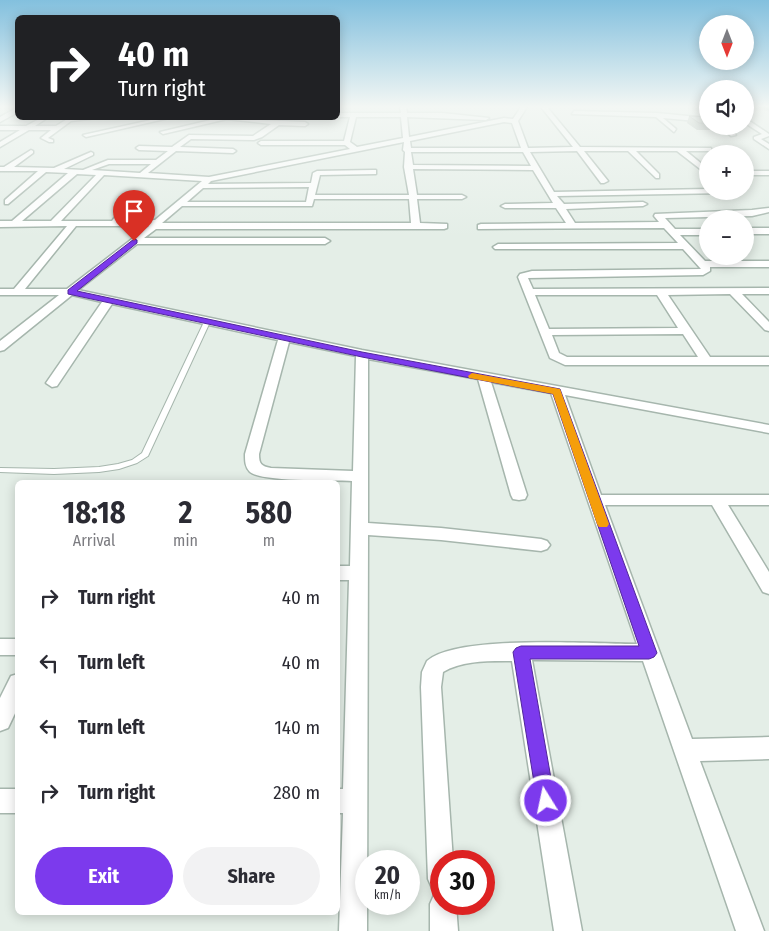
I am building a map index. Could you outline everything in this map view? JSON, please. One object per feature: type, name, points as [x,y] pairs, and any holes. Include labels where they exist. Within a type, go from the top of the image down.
[{"type":"street","points":[[143,174],[170,150]]},
{"type":"street","points":[[216,150],[233,151]]},
{"type":"street","points":[[3,169],[143,174],[209,179],[354,150]]},
{"type":"street","points":[[406,150],[416,226]]},
{"type":"street","points":[[527,150],[572,226]]},
{"type":"street","points":[[578,150],[604,181]]},
{"type":"street","points":[[631,150],[656,176]]},
{"type":"street","points":[[680,150],[699,166]]},
{"type":"street","points":[[3,169],[31,152]]},
{"type":"street","points":[[8,202],[49,170],[91,154]]},
{"type":"street","points":[[14,224],[78,172],[108,162],[158,162]]},
{"type":"street","points":[[249,171],[262,162]]},
{"type":"street","points":[[408,167],[536,168]]},
{"type":"street","points":[[181,204],[307,204],[311,203],[316,174],[373,172]]},
{"type":"street","points":[[52,224],[102,173]]},
{"type":"street","points":[[765,173],[769,179]]},
{"type":"street","points":[[0,347],[156,225],[209,179]]},
{"type":"street","points":[[201,186],[314,185]]},
{"type":"street","points":[[553,194],[699,191]]},
{"type":"street","points":[[312,197],[462,197]]},
{"type":"street","points":[[115,224],[131,202]]},
{"type":"street","points":[[505,206],[643,204]]},
{"type":"street","points":[[699,261],[658,216],[752,213],[769,210]]},
{"type":"street","points":[[0,224],[444,226]]},
{"type":"street","points":[[17,292],[73,224]]},
{"type":"street","points":[[481,227],[572,226],[699,231]]},
{"type":"street","points":[[754,231],[769,231]]},
{"type":"street","points":[[134,241],[325,241]]},
{"type":"street","points":[[498,247],[684,246]]},
{"type":"street","points":[[754,264],[769,264]]},
{"type":"street","points":[[703,265],[707,269],[699,273],[527,275],[523,277],[554,355],[565,361],[769,361]]},
{"type":"street","points":[[660,291],[706,361]]},
{"type":"street","points":[[733,291],[765,319],[769,328]]},
{"type":"street","points":[[530,292],[769,291]]},
{"type":"street","points":[[0,292],[71,292],[207,322],[484,378],[769,429]]},
{"type":"street","points":[[52,383],[109,300]]},
{"type":"street","points":[[545,332],[686,331]]},
{"type":"street","points":[[284,338],[252,454],[252,464],[257,470],[271,474],[360,476]]},
{"type":"street","points":[[353,931],[346,801],[358,573],[362,354]]},
{"type":"street","points":[[484,378],[519,495]]},
{"type":"street","points":[[557,391],[594,500],[649,653],[687,750],[750,931]]},
{"type":"street","points":[[594,500],[769,500]]},
{"type":"street","points":[[717,500],[769,587]]},
{"type":"street","points":[[359,528],[441,534],[542,545]]},
{"type":"street","points":[[340,574],[358,573]]},
{"type":"street","points":[[0,647],[15,647]]},
{"type":"street","points":[[440,850],[432,674],[436,664],[461,655],[521,652],[649,653]]},
{"type":"street","points":[[521,652],[568,931]]},
{"type":"street","points":[[0,721],[15,689]]},
{"type":"street","points":[[687,750],[769,748]]},
{"type":"street","points":[[0,801],[15,801]]},
{"type":"street","points":[[443,915],[444,931]]},
{"type":"lane","points":[[0,470],[87,470],[121,466],[141,460],[207,322]]},
{"type":"slow traffic","points":[[472,376],[557,391],[603,524]]},
{"type":"route","points":[[134,241],[71,292],[362,354],[557,391],[649,653],[521,652],[546,801]]}]
